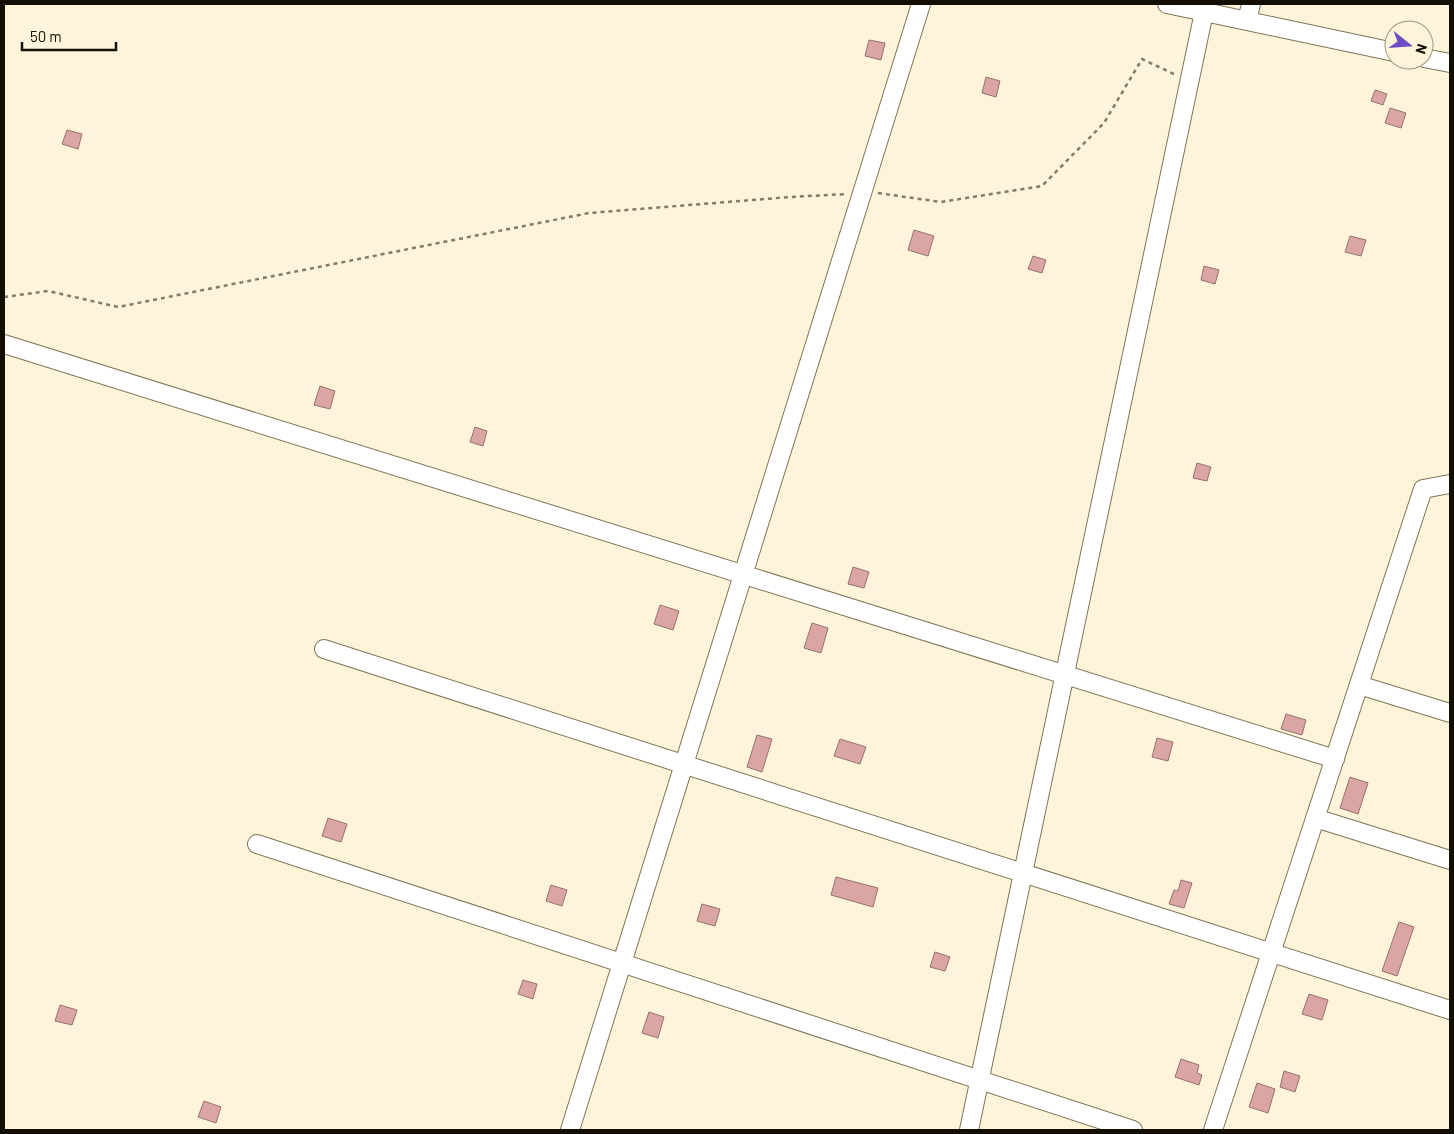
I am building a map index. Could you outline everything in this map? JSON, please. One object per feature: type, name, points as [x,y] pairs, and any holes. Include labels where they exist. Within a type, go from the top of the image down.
[{"type":"street","points":[[570,1130],[921,4]]},
{"type":"street","points":[[1167,4],[1384,50]]},
{"type":"street","points":[[1247,21],[1251,4]]},
{"type":"street","points":[[968,1130],[1204,12]]},
{"type":"street","points":[[1434,60],[1450,63]]},
{"type":"street","points":[[4,344],[1335,759]]},
{"type":"street","points":[[1213,1130],[1423,489],[1450,484]]},
{"type":"street","points":[[324,650],[1450,1010]]},
{"type":"street","points":[[1359,685],[1450,714]]},
{"type":"street","points":[[1315,818],[1450,860]]},
{"type":"street","points":[[257,844],[1133,1130]]},
{"type":"path","points":[[4,297],[48,291],[118,308],[589,213],[790,197],[883,192],[941,202],[1042,186],[1104,123],[1142,59],[1190,81]]},
{"type":"building","points":[[869,40],[885,43],[881,60],[865,56]]},
{"type":"building","points":[[986,77],[1000,81],[996,97],[982,93]]},
{"type":"building","points":[[1375,90],[1387,94],[1383,105],[1371,101]]},
{"type":"building","points":[[1390,108],[1406,113],[1401,128],[1385,123]]},
{"type":"building","points":[[67,130],[82,134],[78,149],[62,144]]},
{"type":"building","points":[[914,230],[934,236],[928,256],[908,250]]},
{"type":"building","points":[[1350,236],[1366,240],[1361,256],[1345,252]]},
{"type":"building","points":[[1033,256],[1046,260],[1042,273],[1028,269]]},
{"type":"building","points":[[1204,266],[1219,270],[1215,284],[1201,280]]},
{"type":"building","points":[[320,386],[335,391],[330,409],[314,405]]},
{"type":"building","points":[[475,427],[487,431],[483,446],[470,442]]},
{"type":"building","points":[[1197,463],[1211,467],[1207,481],[1193,478]]},
{"type":"building","points":[[853,567],[869,572],[864,588],[848,584]]},
{"type":"building","points":[[660,605],[679,611],[673,630],[654,624]]},
{"type":"building","points":[[812,623],[828,628],[821,653],[804,648]]},
{"type":"building","points":[[1286,714],[1306,720],[1302,735],[1281,729]]},
{"type":"building","points":[[757,735],[772,739],[762,772],[747,767]]},
{"type":"building","points":[[1157,738],[1173,742],[1168,761],[1152,757]]},
{"type":"building","points":[[840,739],[866,747],[860,764],[834,756]]},
{"type":"building","points":[[1350,777],[1368,783],[1358,814],[1340,808]]},
{"type":"building","points":[[328,818],[347,824],[341,842],[322,836]]},
{"type":"building","points":[[836,877],[878,888],[873,907],[831,895]]},
{"type":"building","points":[[1181,880],[1192,883],[1184,908],[1169,904],[1174,890],[1178,891]]},
{"type":"building","points":[[551,885],[567,890],[562,906],[546,901]]},
{"type":"building","points":[[702,904],[720,909],[715,926],[697,921]]},
{"type":"building","points":[[1399,922],[1414,927],[1397,976],[1382,971]]},
{"type":"building","points":[[935,952],[950,957],[945,971],[930,967]]},
{"type":"building","points":[[523,980],[537,984],[533,999],[518,994]]},
{"type":"building","points":[[1309,994],[1328,1000],[1322,1020],[1302,1014]]},
{"type":"building","points":[[60,1005],[77,1010],[72,1025],[55,1021]]},
{"type":"building","points":[[649,1012],[664,1017],[658,1038],[642,1033]]},
{"type":"building","points":[[1181,1059],[1199,1065],[1197,1073],[1202,1075],[1199,1085],[1175,1077]]},
{"type":"building","points":[[1284,1071],[1300,1076],[1295,1092],[1280,1087]]},
{"type":"building","points":[[1257,1083],[1275,1089],[1268,1113],[1249,1107]]},
{"type":"building","points":[[204,1101],[221,1107],[216,1123],[198,1117]]}]
